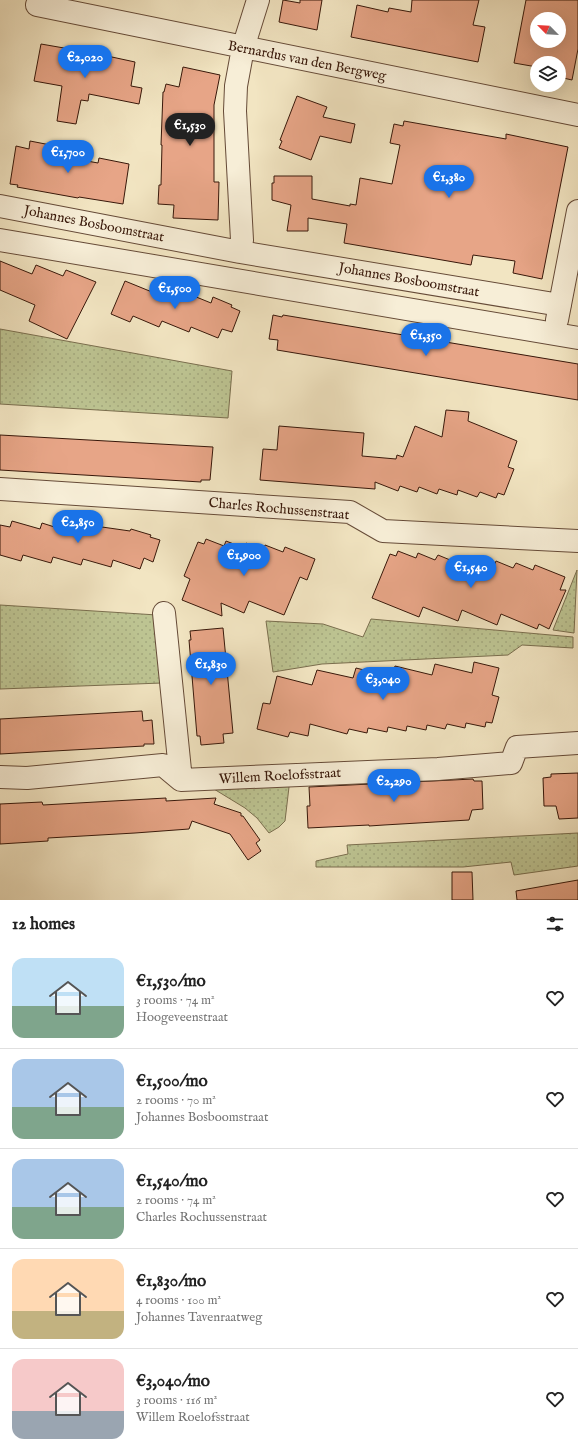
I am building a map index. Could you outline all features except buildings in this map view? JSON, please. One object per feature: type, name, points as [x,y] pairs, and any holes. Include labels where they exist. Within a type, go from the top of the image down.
[{"type":"street","points":[[256,283],[249,253],[242,240],[235,111],[236,86],[243,48],[258,0]]},
{"type":"street","name":"Bernardus van den Bergweg","points":[[37,5],[578,115]]},
{"type":"street","name":"Johannes Bosboomstraat","points":[[0,206],[249,253],[560,305]]},
{"type":"street","points":[[554,334],[578,211]]},
{"type":"street","name":"Johannes Bosboomstraat","points":[[0,240],[578,338]]},
{"type":"street","name":"Charles Rochussenstraat","points":[[0,489],[350,512],[383,531],[578,542]]},
{"type":"street","points":[[164,613],[181,780]]},
{"type":"street","name":"Willem Roelofsstraat","points":[[181,780],[438,769],[511,763],[517,747],[578,743]]},
{"type":"street","points":[[0,777],[27,778],[163,765],[181,780]]},
{"type":"green space","points":[[0,329],[232,371],[228,418],[0,404]]},
{"type":"green space","points":[[577,570],[574,633],[553,630]]},
{"type":"green space","points":[[0,605],[157,615],[162,683],[0,689]]},
{"type":"green space","points":[[371,619],[573,637],[573,648],[522,645],[508,655],[322,664],[273,672],[266,621],[323,624],[363,637]]},
{"type":"green space","points":[[286,782],[289,787],[285,821],[269,833],[257,818],[245,808],[209,786]]},
{"type":"green space","points":[[578,833],[578,866],[514,875],[511,862],[463,867],[316,867],[316,861],[348,854],[347,845]]}]
